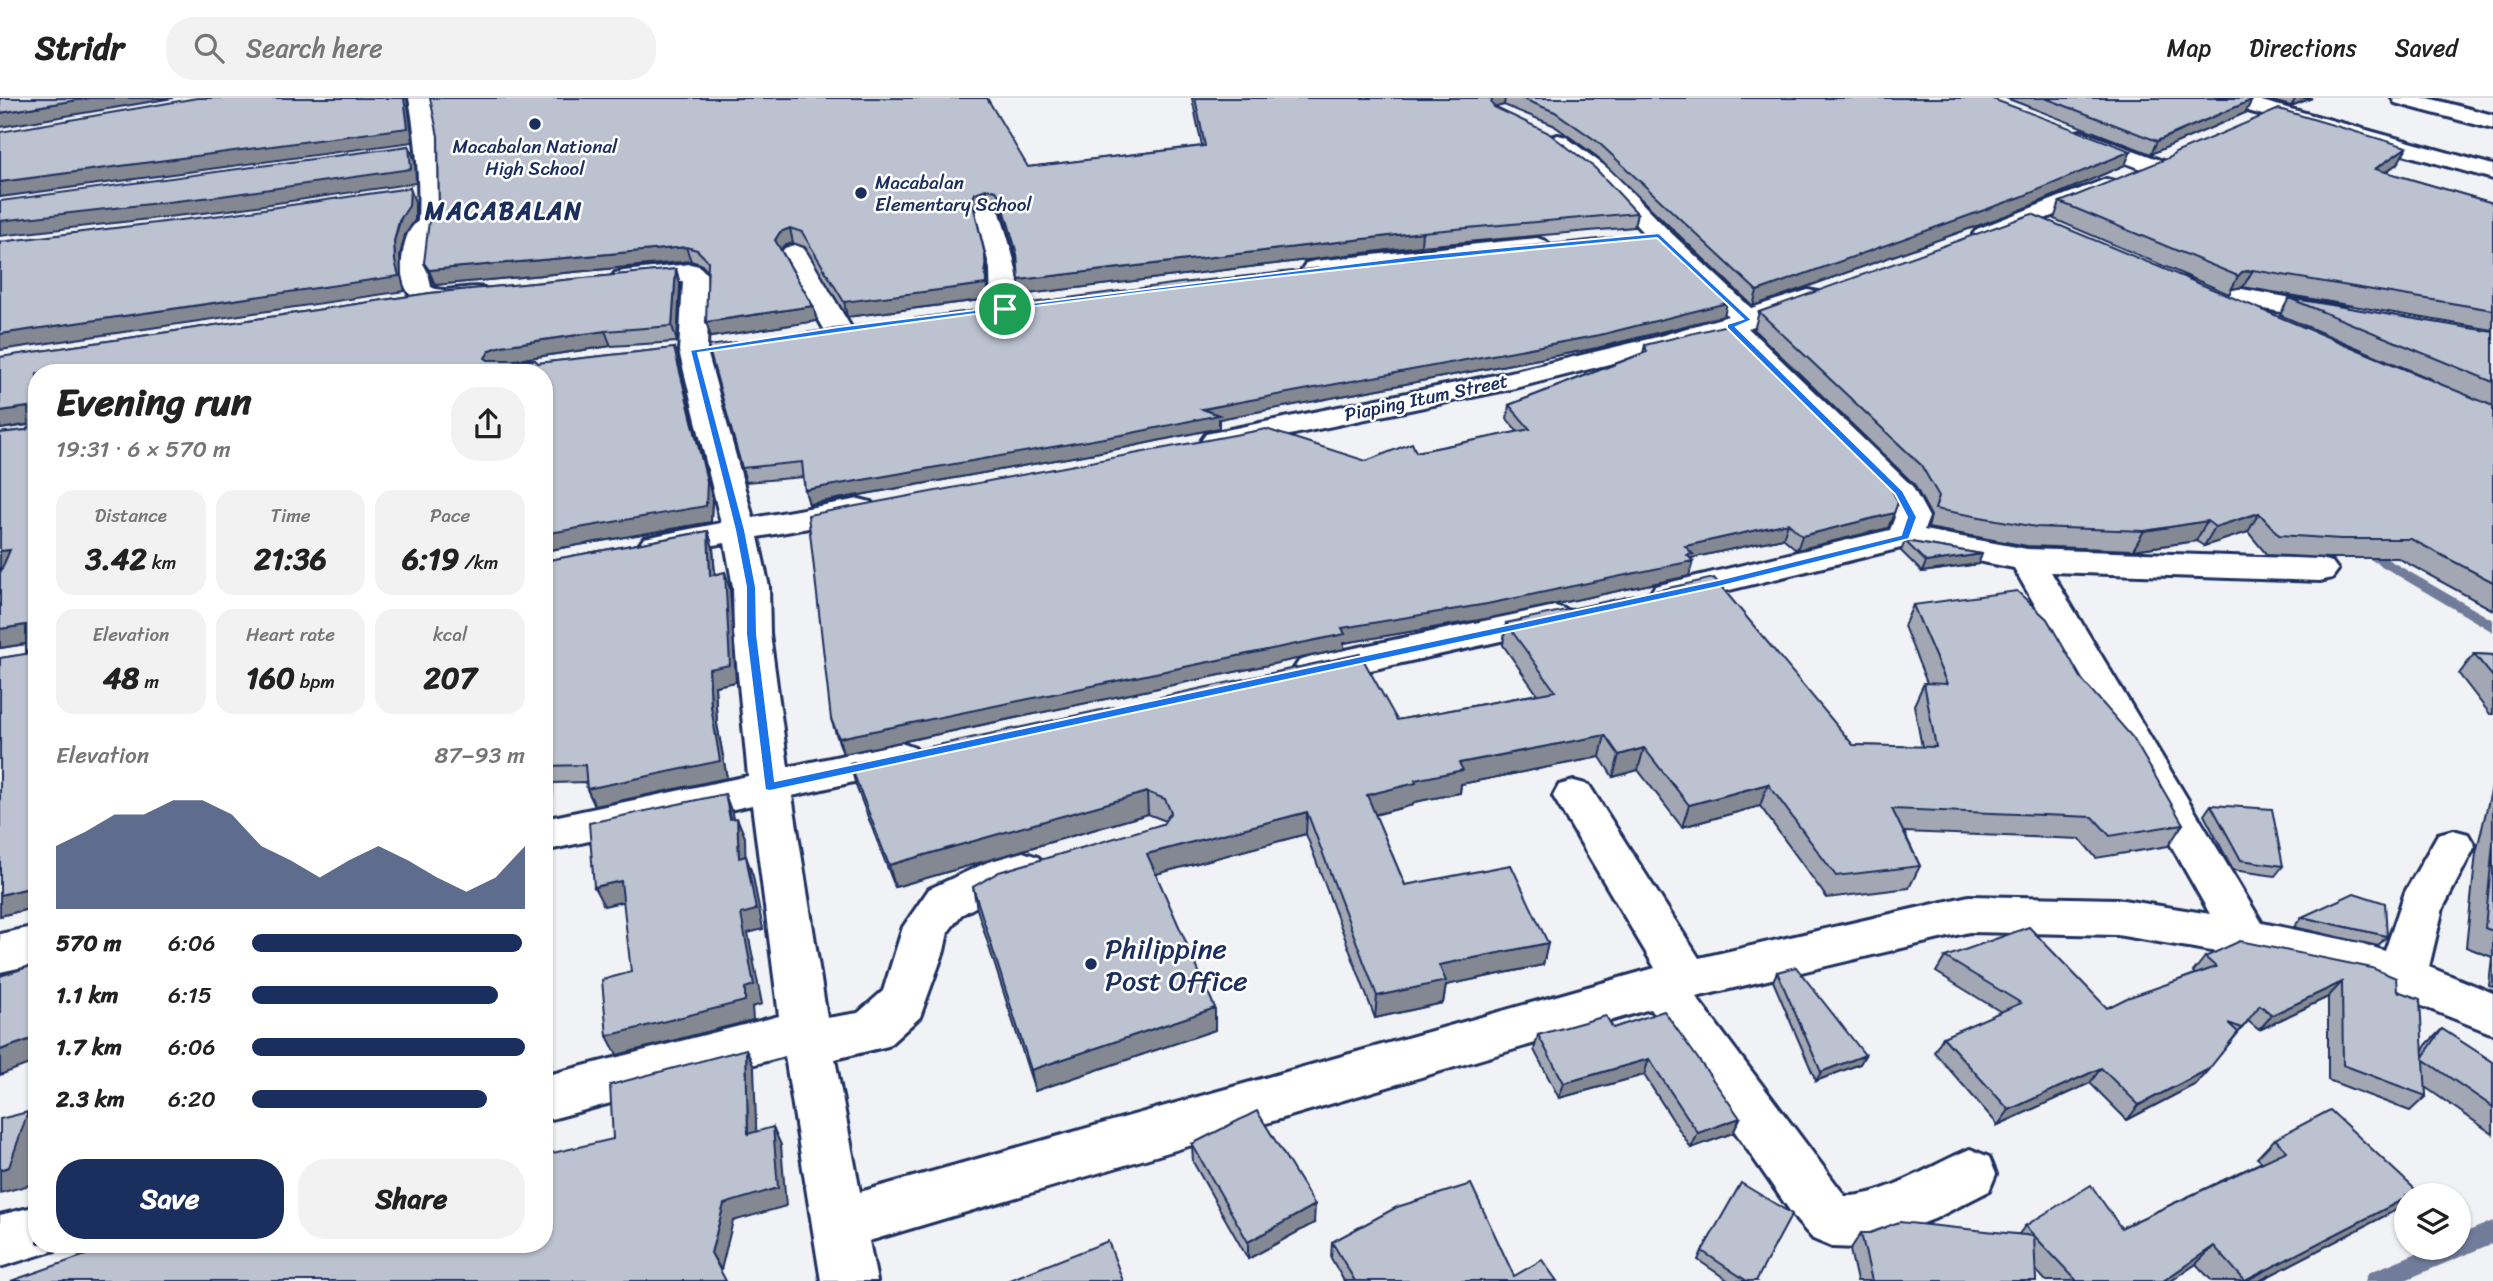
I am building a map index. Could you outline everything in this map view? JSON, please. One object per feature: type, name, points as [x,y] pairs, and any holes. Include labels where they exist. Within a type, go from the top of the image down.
[{"type":"street","points":[[420,98],[430,149],[431,190],[430,223],[420,232],[415,278],[423,294],[436,297]]},
{"type":"street","points":[[2227,98],[2493,172]]},
{"type":"street","points":[[2403,98],[2493,122]]},
{"type":"street","points":[[2238,128],[2274,112]]},
{"type":"street","points":[[1534,128],[1554,138],[1602,175],[1900,493],[1912,517],[1905,537]]},
{"type":"street","points":[[2058,129],[2155,166]]},
{"type":"street","points":[[406,152],[430,149]]},
{"type":"street","points":[[1963,242],[2026,219],[2179,155]]},
{"type":"street","points":[[404,194],[431,190]]},
{"type":"street","points":[[988,213],[1003,269],[992,310],[1032,305]]},
{"type":"street","points":[[2026,219],[2064,236]]},
{"type":"street","points":[[1632,238],[1659,235]]},
{"type":"street","points":[[1288,272],[1564,244]]},
{"type":"street","points":[[794,253],[837,330]]},
{"type":"street","points":[[593,282],[695,274],[692,351],[740,530],[751,587],[752,634],[770,786],[807,1036],[849,1281]]},
{"type":"street","points":[[2277,329],[2163,280],[2364,319]]},
{"type":"street","points":[[395,303],[495,292]]},
{"type":"street","name":"Piaping Itum Street","points":[[1194,446],[1561,369],[1739,323],[1824,292]]},
{"type":"street","points":[[622,551],[883,504]]},
{"type":"street","points":[[1637,601],[1718,584],[1905,537],[2027,560],[2320,570]]},
{"type":"street","points":[[2027,560],[2247,938]]},
{"type":"street","points":[[1718,584],[1744,614]]},
{"type":"street","points":[[1286,676],[1583,612]]},
{"type":"street","points":[[553,833],[933,751]]},
{"type":"street","points":[[1574,796],[1674,982],[1816,1203],[1832,1221],[1858,1222],[1915,1201],[1970,1174]]},
{"type":"street","points":[[2404,977],[2408,942],[2437,869],[2453,846]]},
{"type":"street","points":[[553,1096],[807,1036],[871,1031],[902,1003],[921,951],[926,927],[945,902],[988,879],[1055,860]]},
{"type":"street","points":[[841,1223],[1674,982],[1969,914],[2118,917],[2247,938],[2360,962],[2493,1014]]},
{"type":"street","points":[[0,953],[28,947]]},
{"type":"street","points":[[0,1241],[28,1234]]},
{"type":"building","points":[[0,98],[89,98],[0,113]]},
{"type":"building","points":[[197,98],[404,98],[408,128],[0,182],[0,132]]},
{"type":"building","points":[[430,98],[987,98],[1028,167],[1205,146],[1195,98],[1493,98],[1491,102],[1494,107],[1547,132],[1595,168],[1637,213],[1422,232],[1019,280],[1017,254],[1001,198],[996,191],[986,189],[975,193],[972,200],[985,255],[986,284],[844,302],[802,232],[790,228],[780,232],[775,240],[813,306],[706,322],[708,261],[697,250],[686,247],[429,270],[424,263],[429,221],[439,209],[438,136]]},
{"type":"building","points":[[1521,98],[1990,98],[2131,151],[2021,197],[1757,291],[1598,142],[1555,112]]},
{"type":"building","points":[[2045,98],[2244,98],[2252,100],[2157,141]]},
{"type":"building","points":[[2279,109],[2407,147],[2375,169],[2493,203],[2493,310],[2253,270],[2242,272],[2238,276],[2060,202]]},
{"type":"building","points":[[409,146],[411,169],[221,196],[0,221],[0,201]]},
{"type":"building","points":[[410,188],[409,206],[399,221],[394,241],[399,276],[0,334],[0,242],[222,215]]},
{"type":"building","points":[[2032,214],[2493,406],[2493,582],[2411,539],[2341,539],[2279,535],[2259,513],[2215,527],[2207,521],[2144,531],[2036,527],[1935,509],[1939,496],[1921,465],[1759,312]]},
{"type":"building","points":[[1655,233],[1727,303],[1600,335],[1202,409],[1219,415],[1127,434],[805,490],[802,462],[742,468],[708,346],[1180,283]]},
{"type":"building","points":[[676,269],[672,326],[605,331],[501,346],[490,350],[485,358],[535,360],[538,363],[674,348],[707,481],[706,506],[553,532],[553,364],[28,364],[28,407],[0,411],[0,357],[430,293]]},
{"type":"building","points":[[2289,298],[2493,332],[2493,382]]},
{"type":"building","points":[[1727,325],[1889,484],[1898,502],[1894,513],[1802,536],[1788,523],[1685,546],[1693,554],[1687,555],[1693,561],[1487,604],[1342,628],[1345,634],[839,738],[831,719],[808,515],[1266,429],[1366,461],[1412,443],[1416,452],[1530,429],[1509,405],[1647,352],[1645,345]]},
{"type":"building","points":[[28,428],[28,888],[0,895],[0,658],[26,654],[26,625],[0,629],[0,573],[10,550],[0,551],[0,433]]},
{"type":"building","points":[[708,531],[710,576],[725,572],[730,665],[709,669],[711,707],[720,761],[587,789],[585,765],[553,766],[553,559]]},
{"type":"building","points":[[1905,541],[1982,554],[1926,562]]},
{"type":"building","points":[[1714,578],[1853,745],[1936,747],[1924,683],[1947,684],[1913,605],[2017,591],[2047,619],[2083,681],[2133,738],[2183,824],[2110,836],[2093,817],[1892,809],[1920,866],[1836,876],[1768,784],[1689,805],[1644,748],[1619,755],[1605,735],[1459,763],[1463,770],[1415,780],[1416,783],[1367,795],[1405,885],[1511,865],[1548,943],[1439,965],[1446,981],[1377,996],[1307,812],[1147,854],[1215,1008],[1031,1070],[973,887],[999,872],[1163,824],[1171,812],[1165,799],[1147,792],[889,865],[850,764],[1360,654],[1397,720],[1555,691],[1506,623]]},
{"type":"building","points":[[2474,654],[2493,655],[2493,677]]},
{"type":"building","points":[[725,794],[730,819],[737,818],[739,858],[746,856],[756,910],[741,914],[754,985],[745,988],[745,1001],[607,1036],[602,980],[631,972],[621,881],[594,887],[589,823]]},
{"type":"building","points":[[2211,805],[2272,809],[2283,866],[2241,860]]},
{"type":"building","points":[[2493,843],[2493,931],[2485,928]]},
{"type":"building","points":[[2354,893],[2385,903],[2387,936],[2302,917]]},
{"type":"building","points":[[2029,927],[2107,1008],[2127,998],[2216,967],[2205,957],[2240,941],[2372,968],[2396,978],[2397,991],[2420,999],[2423,1057],[2442,1029],[2493,1062],[2493,1107],[2424,1060],[2426,1096],[2343,1065],[2342,982],[2272,1015],[2260,1005],[2242,1028],[2228,1023],[2238,1032],[2209,1069],[2139,1105],[2101,1068],[2009,1110],[1943,1037],[2021,1003],[1945,957]]},
{"type":"building","points":[[28,967],[28,1040],[0,1050],[0,976]]},
{"type":"building","points":[[1796,967],[1865,1055],[1821,1072],[1777,972]]},
{"type":"building","points":[[1664,1011],[1740,1118],[1698,1133],[1649,1059],[1564,1083],[1538,1035],[1606,1016],[1613,1028]]},
{"type":"building","points":[[746,1049],[748,1134],[773,1127],[778,1188],[724,1204],[711,1253],[726,1281],[11,1281],[91,1253],[553,1253],[553,1153],[613,1139],[610,1085]]},
{"type":"building","points":[[2330,1110],[2408,1183],[2394,1183],[2394,1204],[2245,1281],[2214,1246],[2163,1281],[2077,1281],[2025,1226],[2091,1185],[2121,1228],[2287,1151],[2275,1139]]},
{"type":"building","points":[[1257,1111],[1315,1205],[1248,1242],[1192,1144]]},
{"type":"building","points":[[28,1112],[9,1167],[0,1170],[0,1119]]},
{"type":"building","points":[[1741,1183],[1792,1214],[1756,1281],[1747,1281],[1702,1251]]},
{"type":"building","points":[[1471,1184],[1514,1276],[1542,1260],[1557,1281],[1355,1281],[1332,1242],[1397,1207]]},
{"type":"building","points":[[1899,1222],[2034,1236],[2036,1281],[1872,1281],[1861,1233],[1870,1233]]},
{"type":"building","points":[[1108,1241],[1123,1281],[1007,1281]]},
{"type":"waterway","points":[[2363,549],[2493,627]]},
{"type":"waterway","points":[[2471,1241],[2493,1232]]},
{"type":"waterway","points":[[2376,1281],[2426,1260]]},
{"type":"place","name":"Macabalan National High School","points":[[535,124]]},
{"type":"place","name":"Macabalan Elementary School","points":[[861,193]]},
{"type":"place","name":"Philippine Post Office","points":[[1091,964]]},
{"type":"district","name":"MACABALAN","points":[[504,211]]},
{"type":"route","points":[[1659,235],[1748,320],[1730,326],[1900,493],[1912,517],[1905,537],[1718,584],[770,786],[752,634],[751,587],[740,530],[693,351],[838,329],[1005,309],[1421,257],[1659,235]]}]
